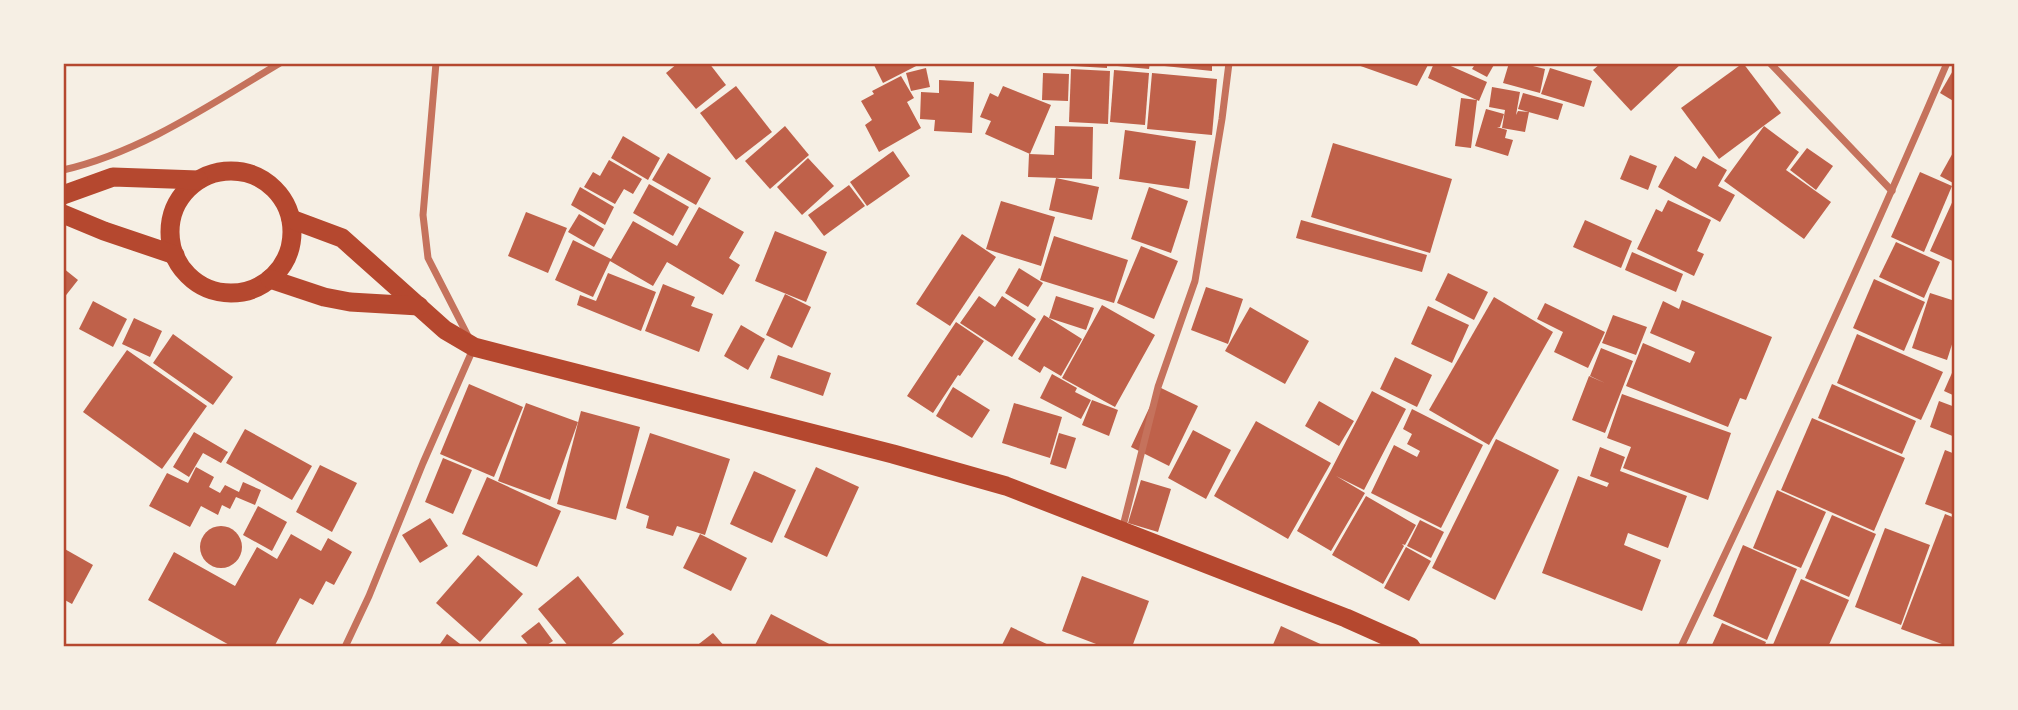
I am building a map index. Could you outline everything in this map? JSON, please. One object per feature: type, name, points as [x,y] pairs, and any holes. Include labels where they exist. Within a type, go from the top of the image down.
[{"type":"highway","points":[[232,170],[249,173],[270,184],[285,202],[291,219],[292,247],[283,268],[250,292],[214,292],[197,284],[183,271],[174,255],[170,239],[170,222],[175,205],[198,180],[215,172],[232,170]]},
{"type":"highway","points":[[63,195],[113,177],[198,180]]},
{"type":"highway","points":[[63,214],[174,255]]},
{"type":"highway","points":[[291,219],[342,238],[444,330],[474,347],[893,454],[1006,486],[1346,618],[1411,647]]},
{"type":"highway","points":[[270,279],[324,298],[419,306]]},
{"type":"street","points":[[63,170],[89,164],[167,130],[280,63]]},
{"type":"street","points":[[345,647],[474,347],[428,258],[423,215],[436,63]]},
{"type":"street","points":[[1122,531],[1158,387],[1195,281],[1229,63]]},
{"type":"street","points":[[1770,63],[1892,191]]},
{"type":"street","points":[[1681,647],[1789,419],[1947,63]]},
{"type":"building","points":[[678,63],[709,63],[726,85],[696,109],[666,73]]},
{"type":"building","points":[[873,63],[922,63],[883,83]]},
{"type":"building","points":[[1073,63],[1150,63],[1149,69],[1107,65],[1107,68],[1073,66]]},
{"type":"building","points":[[1212,63],[1212,71],[1155,65]]},
{"type":"building","points":[[1352,63],[1429,63],[1417,86]]},
{"type":"building","points":[[1434,63],[1444,63],[1487,82],[1479,101],[1428,78]]},
{"type":"building","points":[[1476,63],[1495,63],[1487,77],[1472,69]]},
{"type":"building","points":[[1509,63],[1545,69],[1540,93],[1503,83]]},
{"type":"building","points":[[1601,63],[1682,63],[1631,111],[1593,70]]},
{"type":"building","points":[[1743,63],[1781,113],[1719,159],[1681,108]]},
{"type":"building","points":[[1955,67],[1955,102],[1940,93]]},
{"type":"building","points":[[926,68],[930,87],[911,91],[906,73]]},
{"type":"building","points":[[1550,68],[1592,81],[1584,107],[1541,94]]},
{"type":"building","points":[[1071,69],[1110,71],[1108,124],[1069,122]]},
{"type":"building","points":[[1114,70],[1149,73],[1145,125],[1110,122]]},
{"type":"building","points":[[1043,73],[1069,74],[1068,101],[1042,100]]},
{"type":"building","points":[[1152,73],[1217,79],[1212,135],[1147,129]]},
{"type":"building","points":[[901,76],[914,98],[907,102],[921,128],[879,152],[865,125],[872,120],[861,101],[874,94],[872,91]]},
{"type":"building","points":[[939,80],[974,82],[972,133],[934,131],[935,120],[920,119],[921,92],[939,93]]},
{"type":"building","points":[[736,86],[772,132],[736,160],[700,113]]},
{"type":"building","points":[[1003,86],[1051,105],[1030,154],[985,134],[991,121],[980,117],[990,93],[998,97]]},
{"type":"building","points":[[1492,87],[1520,92],[1516,115],[1518,111],[1529,112],[1525,132],[1502,128],[1505,110],[1489,107]]},
{"type":"building","points":[[1523,93],[1563,104],[1558,120],[1518,109]]},
{"type":"building","points":[[1461,98],[1477,100],[1471,148],[1455,146]]},
{"type":"building","points":[[1486,109],[1504,114],[1500,127],[1497,127],[1507,130],[1505,138],[1513,140],[1508,156],[1475,146]]},
{"type":"building","points":[[785,126],[809,155],[770,189],[745,161]]},
{"type":"building","points":[[1055,126],[1093,127],[1092,179],[1028,177],[1029,154],[1054,155]]},
{"type":"building","points":[[1764,126],[1799,152],[1786,170],[1831,202],[1804,239],[1724,181]]},
{"type":"building","points":[[1125,130],[1196,141],[1189,189],[1119,179]]},
{"type":"building","points":[[623,136],[660,158],[648,180],[611,158]]},
{"type":"building","points":[[1333,143],[1452,179],[1430,253],[1311,217]]},
{"type":"building","points":[[1807,148],[1833,166],[1816,190],[1790,170]]},
{"type":"building","points":[[1955,149],[1955,184],[1940,176]]},
{"type":"building","points":[[893,151],[910,176],[867,206],[850,182]]},
{"type":"building","points":[[668,153],[711,178],[696,205],[652,180]]},
{"type":"building","points":[[1630,155],[1657,166],[1648,190],[1620,179]]},
{"type":"building","points":[[1675,156],[1696,169],[1703,156],[1727,170],[1718,186],[1735,195],[1720,222],[1658,187]]},
{"type":"building","points":[[808,158],[834,186],[802,215],[777,187]]},
{"type":"building","points":[[609,160],[642,179],[633,194],[624,189],[615,204],[584,187],[593,172],[600,176]]},
{"type":"building","points":[[1920,172],[1952,186],[1924,252],[1891,237]]},
{"type":"building","points":[[1056,178],[1099,187],[1092,220],[1049,210]]},
{"type":"building","points":[[649,184],[689,207],[673,236],[633,213]]},
{"type":"building","points":[[849,185],[865,206],[824,236],[808,215]]},
{"type":"building","points":[[580,187],[614,207],[605,225],[571,205]]},
{"type":"building","points":[[1149,187],[1188,201],[1171,253],[1131,239]]},
{"type":"building","points":[[1955,196],[1955,262],[1930,251]]},
{"type":"building","points":[[1668,200],[1711,220],[1697,251],[1704,254],[1694,276],[1637,249],[1656,209],[1662,212]]},
{"type":"building","points":[[1001,201],[1055,217],[1041,266],[986,249]]},
{"type":"building","points":[[699,207],[744,232],[729,258],[740,265],[723,295],[667,262],[653,286],[610,261],[593,297],[555,280],[573,240],[611,259],[633,221],[677,246]]},
{"type":"building","points":[[526,212],[567,228],[548,273],[508,256]]},
{"type":"building","points":[[579,214],[604,229],[594,247],[568,232]]},
{"type":"building","points":[[1301,220],[1427,255],[1422,272],[1296,238]]},
{"type":"building","points":[[1585,220],[1632,241],[1621,268],[1573,247]]},
{"type":"building","points":[[775,231],[827,252],[806,302],[755,281]]},
{"type":"building","points":[[962,234],[996,257],[950,326],[916,304]]},
{"type":"building","points":[[1054,236],[1128,260],[1114,303],[1040,280]]},
{"type":"building","points":[[1896,242],[1940,262],[1924,298],[1879,277]]},
{"type":"building","points":[[1141,246],[1178,261],[1154,319],[1117,303]]},
{"type":"building","points":[[1632,252],[1683,274],[1676,292],[1625,270]]},
{"type":"building","points":[[63,268],[78,280],[63,299]]},
{"type":"building","points":[[1019,268],[1043,283],[1028,307],[1005,293]]},
{"type":"building","points":[[608,273],[656,292],[641,331],[577,305],[580,295],[596,301]]},
{"type":"building","points":[[1448,273],[1488,292],[1474,320],[1435,300]]},
{"type":"building","points":[[1874,279],[1925,302],[1904,351],[1853,328]]},
{"type":"building","points":[[663,284],[695,297],[691,306],[713,314],[699,352],[645,331]]},
{"type":"building","points":[[1206,287],[1243,299],[1228,344],[1191,330]]},
{"type":"building","points":[[1930,293],[1955,301],[1955,335],[1947,360],[1912,348]]},
{"type":"building","points":[[785,294],[811,307],[792,348],[766,335]]},
{"type":"building","points":[[979,296],[995,307],[1002,296],[1036,319],[1012,357],[960,323]]},
{"type":"building","points":[[1056,296],[1094,308],[1086,330],[1049,318]]},
{"type":"building","points":[[1494,297],[1553,332],[1489,445],[1429,410]]},
{"type":"building","points":[[1682,300],[1772,337],[1746,400],[1740,398],[1728,427],[1626,386],[1643,343],[1690,363],[1695,352],[1650,333],[1663,301],[1679,309]]},
{"type":"building","points":[[93,301],[127,319],[113,347],[79,329]]},
{"type":"building","points":[[1545,303],[1605,332],[1588,368],[1554,352],[1563,332],[1537,319]]},
{"type":"building","points":[[1102,305],[1155,335],[1115,407],[1062,378]]},
{"type":"building","points":[[1428,306],[1469,325],[1452,363],[1411,344]]},
{"type":"building","points":[[1250,307],[1309,341],[1285,384],[1225,351]]},
{"type":"building","points":[[1044,315],[1082,339],[1061,376],[1044,366],[1040,373],[1018,359]]},
{"type":"building","points":[[1613,315],[1647,327],[1636,355],[1602,343]]},
{"type":"building","points":[[134,318],[162,331],[150,357],[122,344]]},
{"type":"building","points":[[956,322],[984,341],[933,413],[907,396]]},
{"type":"building","points":[[741,325],[765,339],[748,370],[724,356]]},
{"type":"building","points":[[173,334],[233,377],[213,405],[153,363]]},
{"type":"building","points":[[1857,334],[1943,372],[1921,420],[1837,383]]},
{"type":"building","points":[[1601,348],[1633,361],[1605,433],[1572,420],[1589,376],[1605,383],[1590,376]]},
{"type":"building","points":[[127,350],[207,406],[162,469],[83,412]]},
{"type":"building","points":[[778,355],[831,373],[823,396],[770,378]]},
{"type":"building","points":[[1395,357],[1432,375],[1417,407],[1380,389]]},
{"type":"building","points":[[1955,366],[1955,396],[1944,391]]},
{"type":"building","points":[[1052,374],[1077,388],[1075,392],[1091,400],[1081,419],[1040,398]]},
{"type":"building","points":[[469,384],[523,407],[494,477],[440,454]]},
{"type":"building","points":[[1832,384],[1916,421],[1902,454],[1818,418]]},
{"type":"building","points":[[953,387],[990,410],[972,438],[936,416]]},
{"type":"building","points":[[1159,387],[1198,406],[1169,466],[1131,447]]},
{"type":"building","points":[[1372,391],[1406,409],[1364,490],[1336,476],[1365,493],[1331,551],[1297,531]]},
{"type":"building","points":[[1622,394],[1731,433],[1708,500],[1623,468],[1631,447],[1607,438]]},
{"type":"building","points":[[1092,400],[1118,410],[1109,436],[1082,425]]},
{"type":"building","points":[[1319,401],[1354,421],[1339,446],[1305,426]]},
{"type":"building","points":[[1939,401],[1955,407],[1955,437],[1930,427]]},
{"type":"building","points":[[526,403],[578,422],[550,500],[498,481]]},
{"type":"building","points":[[1014,403],[1062,417],[1050,458],[1002,443]]},
{"type":"building","points":[[1412,409],[1483,445],[1441,528],[1371,493],[1394,445],[1417,457],[1420,451],[1407,444],[1412,434],[1403,429]]},
{"type":"building","points":[[581,411],[640,427],[616,520],[557,504]]},
{"type":"building","points":[[1812,418],[1905,458],[1874,531],[1781,490]]},
{"type":"building","points":[[1256,421],[1331,463],[1288,539],[1214,496]]},
{"type":"building","points":[[245,429],[312,466],[292,500],[226,463]]},
{"type":"building","points":[[1193,430],[1231,450],[1206,499],[1168,478]]},
{"type":"building","points":[[194,432],[228,452],[221,463],[203,453],[189,477],[173,467]]},
{"type":"building","points":[[650,433],[730,459],[705,535],[677,526],[673,536],[646,528],[649,516],[626,508]]},
{"type":"building","points":[[1059,433],[1076,438],[1066,469],[1050,464]]},
{"type":"building","points":[[1496,439],[1559,470],[1495,600],[1432,568]]},
{"type":"building","points":[[1600,447],[1625,457],[1620,471],[1687,496],[1668,548],[1628,533],[1624,545],[1661,560],[1642,611],[1542,573],[1578,476],[1607,487],[1609,483],[1590,476]]},
{"type":"building","points":[[1945,450],[1955,454],[1955,515],[1925,504]]},
{"type":"building","points":[[443,458],[472,470],[453,514],[425,502]]},
{"type":"building","points":[[320,465],[357,483],[332,532],[296,512]]},
{"type":"building","points":[[196,467],[214,477],[209,487],[220,493],[225,485],[239,492],[243,482],[261,490],[255,505],[236,497],[230,509],[222,505],[218,515],[201,506],[190,527],[149,506],[167,473],[188,483]]},
{"type":"building","points":[[816,467],[859,487],[827,557],[784,537]]},
{"type":"building","points":[[754,471],[796,490],[772,543],[730,524]]},
{"type":"building","points":[[487,477],[561,511],[537,567],[462,534]]},
{"type":"building","points":[[1141,480],[1171,489],[1158,532],[1128,523]]},
{"type":"building","points":[[1777,490],[1826,512],[1801,568],[1753,548]]},
{"type":"building","points":[[1366,496],[1416,525],[1405,545],[1402,544],[1404,546],[1383,584],[1332,555]]},
{"type":"building","points":[[258,506],[287,522],[272,551],[243,535]]},
{"type":"building","points":[[1945,514],[1955,518],[1955,647],[1901,629]]},
{"type":"building","points":[[1832,515],[1876,534],[1849,597],[1805,578]]},
{"type":"building","points":[[430,518],[448,546],[420,563],[402,535]]},
{"type":"building","points":[[1420,520],[1444,532],[1431,558],[1407,546]]},
{"type":"building","points":[[221,526],[236,532],[242,547],[236,562],[221,568],[206,562],[200,547],[206,532]]},
{"type":"building","points":[[1885,528],[1930,545],[1901,625],[1855,607]]},
{"type":"building","points":[[291,534],[321,551],[328,538],[352,552],[334,585],[326,581],[313,605],[300,598],[274,647],[233,647],[148,600],[174,552],[235,586],[257,547],[277,559]]},
{"type":"building","points":[[700,534],[747,558],[731,591],[683,568]]},
{"type":"building","points":[[1743,545],[1797,569],[1767,640],[1713,616]]},
{"type":"building","points":[[1406,547],[1431,561],[1409,601],[1384,588]]},
{"type":"building","points":[[63,548],[93,565],[72,604],[63,599]]},
{"type":"building","points":[[478,555],[523,594],[480,642],[436,603]]},
{"type":"building","points":[[578,576],[624,634],[608,647],[569,647],[538,609]]},
{"type":"building","points":[[1082,576],[1149,601],[1132,647],[1104,647],[1062,631]]},
{"type":"building","points":[[1801,579],[1849,600],[1828,647],[1772,647]]},
{"type":"building","points":[[771,614],[835,647],[754,647]]},
{"type":"building","points":[[539,622],[553,641],[544,647],[530,647],[521,636]]},
{"type":"building","points":[[1722,623],[1766,642],[1764,647],[1711,647]]},
{"type":"building","points":[[1281,626],[1327,647],[1272,647]]},
{"type":"building","points":[[1011,627],[1053,647],[1001,647]]},
{"type":"building","points":[[713,633],[725,647],[695,647]]},
{"type":"building","points":[[447,634],[464,647],[438,647]]}]
